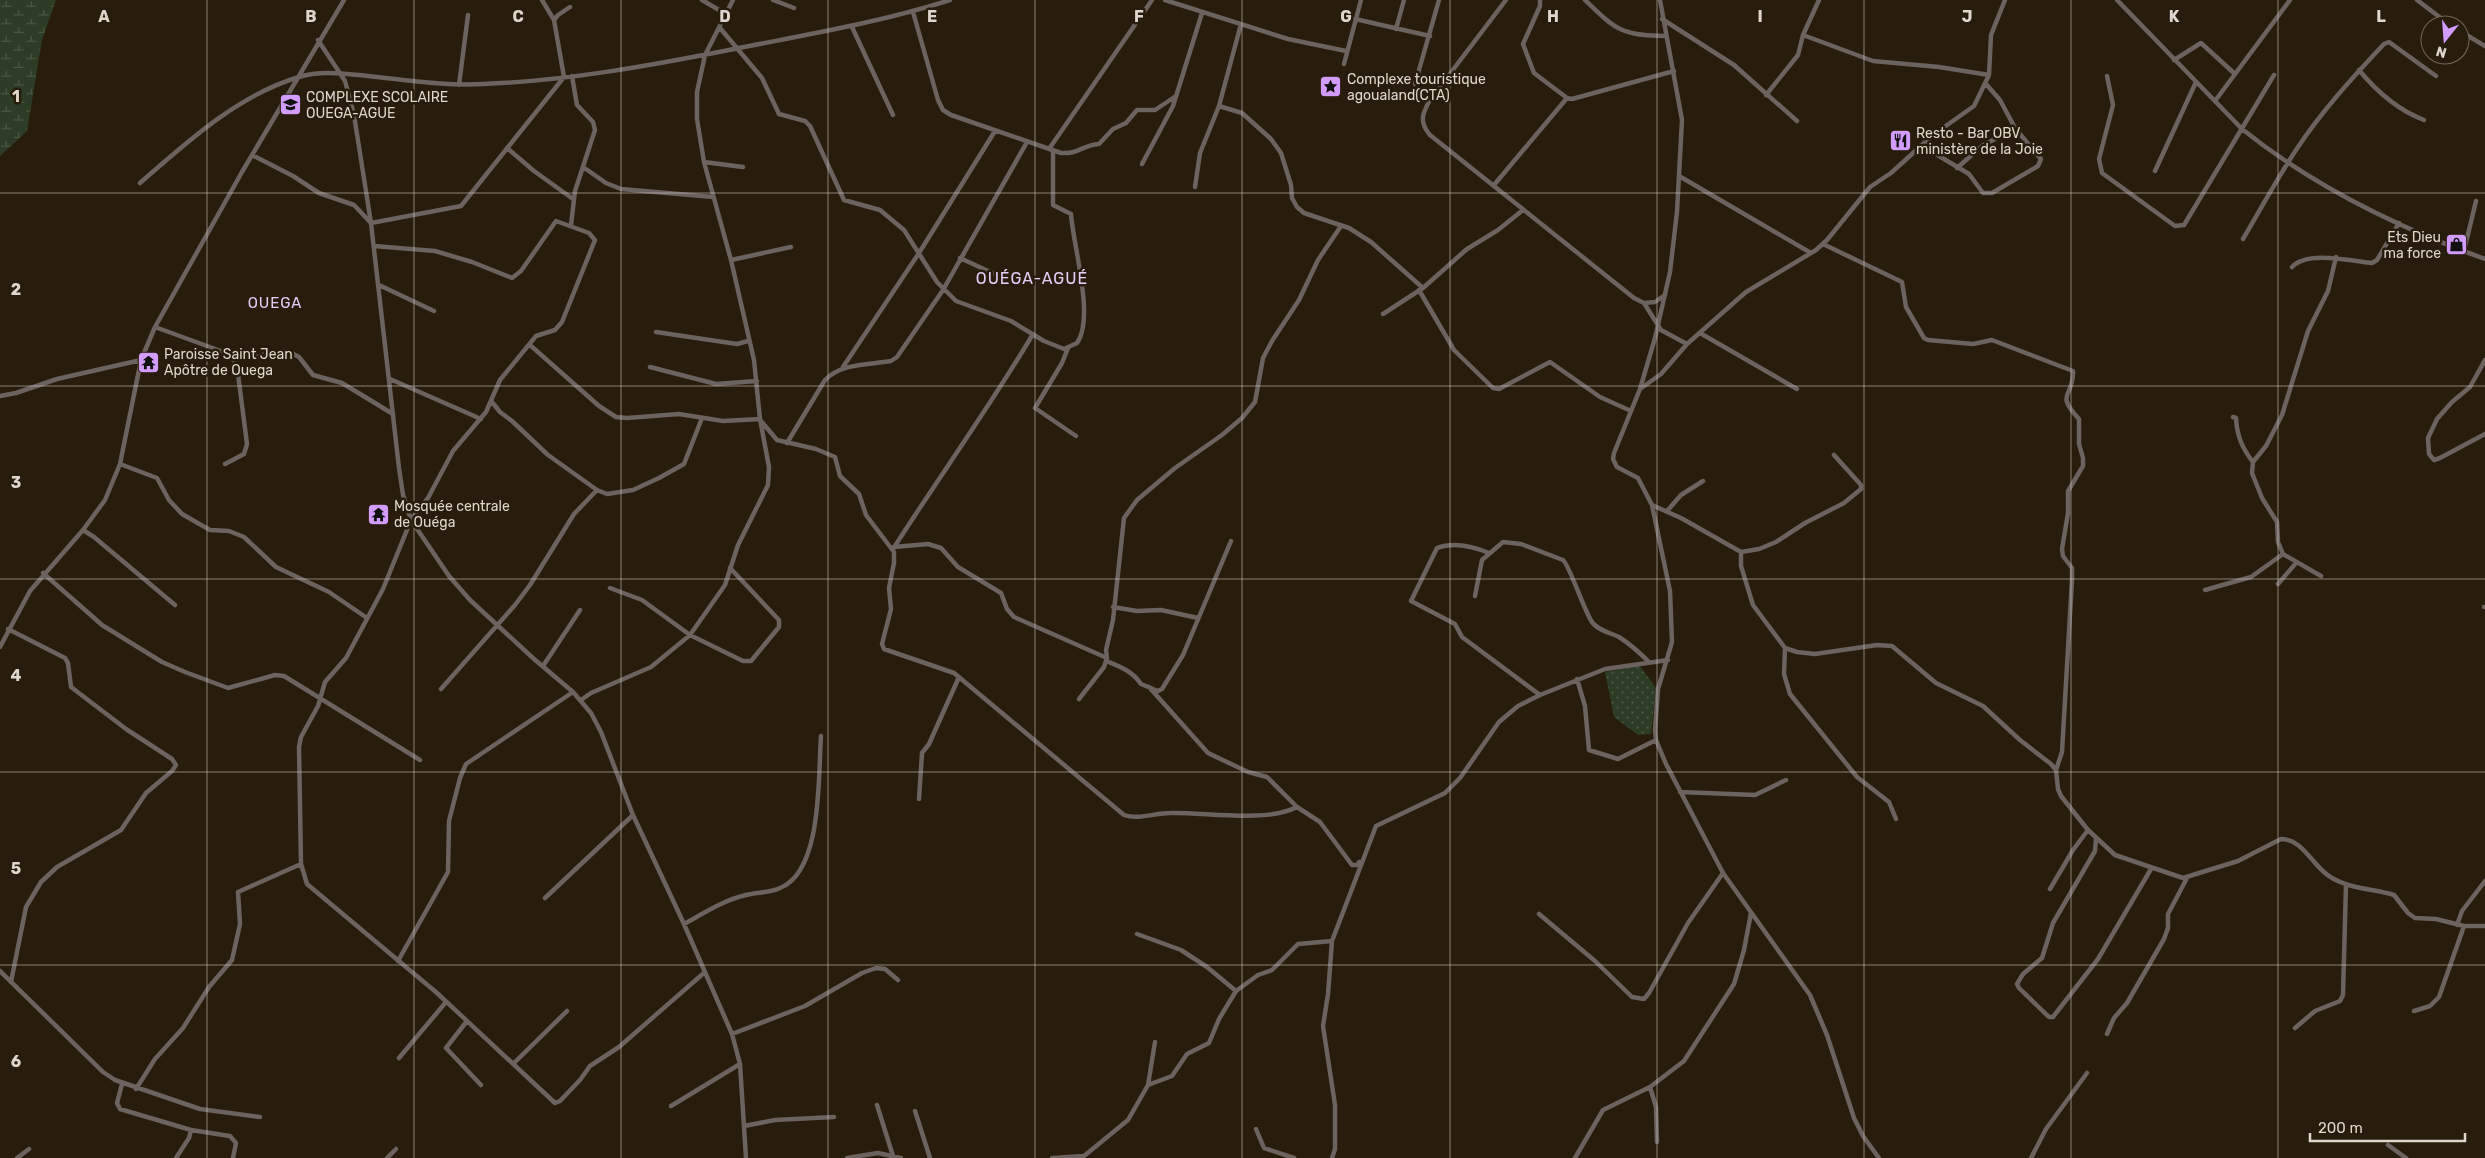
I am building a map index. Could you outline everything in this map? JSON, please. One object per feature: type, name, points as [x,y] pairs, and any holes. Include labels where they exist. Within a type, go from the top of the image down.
[{"type":"street","points":[[0,647],[30,591],[43,573],[83,530],[105,500],[120,464],[142,360],[155,327],[252,155],[299,77],[318,40],[344,0]]},
{"type":"street","points":[[371,223],[461,206],[564,77],[554,20],[542,0]]},
{"type":"street","points":[[702,0],[726,14]]},
{"type":"street","points":[[581,700],[591,693],[651,667],[690,635],[720,593],[741,539],[768,485],[769,467],[760,420],[757,381],[731,260],[704,162],[699,134],[697,103],[705,55],[733,0]]},
{"type":"street","points":[[773,0],[794,8]]},
{"type":"street","points":[[140,183],[182,146],[218,119],[269,88],[299,77],[339,74],[459,85],[505,83],[564,77],[705,55],[852,27],[913,12],[950,0]]},
{"type":"street","points":[[720,28],[739,48],[767,85],[779,114],[805,121],[810,126],[843,198],[847,202],[876,208],[910,236],[943,290],[960,304],[1011,322],[1059,348],[1068,348],[1077,343],[1082,332],[1083,285],[1073,239],[1071,214],[1053,205],[1051,150],[1152,0]]},
{"type":"street","points":[[1165,0],[1288,39],[1346,50]]},
{"type":"street","points":[[1344,64],[1346,50],[1361,0]]},
{"type":"street","points":[[1396,28],[1404,0]]},
{"type":"street","points":[[1415,84],[1439,0]]},
{"type":"street","points":[[1506,0],[1430,100],[1422,120],[1430,134],[1523,210],[1644,303],[1658,326],[1687,344]]},
{"type":"street","points":[[1540,0],[1540,6],[1524,44],[1534,73],[1567,98],[1572,99],[1674,71]]},
{"type":"street","points":[[1585,0],[1612,26],[1624,32],[1638,36],[1666,36]]},
{"type":"street","points":[[1660,0],[1682,120],[1676,220],[1665,295],[1658,326],[1640,389],[1613,459],[1618,467],[1638,478],[1652,506],[1672,604],[1672,642],[1657,698],[1656,740],[1680,792],[1723,873],[1810,995],[1827,1035],[1854,1118],[1863,1136],[1879,1158]]},
{"type":"street","points":[[1766,95],[1795,60],[1802,46],[1803,35],[1819,0]]},
{"type":"street","points":[[1640,389],[1661,374],[1687,344],[1746,292],[1823,244],[1845,219],[1861,196],[1924,143],[1974,106],[1989,75],[1991,35],[2005,0]]},
{"type":"street","points":[[2117,0],[2242,130],[2288,163],[2351,200],[2399,223],[2485,259]]},
{"type":"street","points":[[2215,102],[2290,0]]},
{"type":"street","points":[[2417,0],[2437,15]]},
{"type":"street","points":[[554,20],[570,7]]},
{"type":"street","points":[[913,12],[943,110],[951,115],[1051,150],[1074,154],[1087,146],[1099,144],[1113,128],[1126,123],[1136,110],[1155,110],[1176,96]]},
{"type":"street","points":[[1142,164],[1165,123],[1176,96],[1202,12]]},
{"type":"street","points":[[459,85],[468,15]]},
{"type":"street","points":[[1355,19],[1430,36]]},
{"type":"street","points":[[1662,19],[1734,65],[1797,121]]},
{"type":"street","points":[[1195,188],[1200,153],[1219,106],[1241,24]]},
{"type":"street","points":[[852,27],[893,115]]},
{"type":"street","points":[[1803,35],[1873,61],[1939,67],[1989,75]]},
{"type":"street","points":[[2470,37],[2485,46]]},
{"type":"street","points":[[318,40],[347,86],[353,109],[379,285],[400,477],[412,520],[449,576],[470,600],[581,700],[601,732],[632,815],[684,924],[732,1034],[740,1064],[746,1158]]},
{"type":"street","points":[[2174,60],[2201,42],[2235,74]]},
{"type":"street","points":[[2243,239],[2288,163],[2312,128],[2384,44],[2389,42],[2436,76]]},
{"type":"street","points":[[2360,70],[2391,102],[2407,114],[2424,120]]},
{"type":"street","points":[[2107,76],[2113,105],[2098,160],[2102,173],[2176,226],[2184,225],[2274,75]]},
{"type":"street","points":[[571,224],[573,199],[596,130],[593,122],[576,105],[572,76]]},
{"type":"street","points":[[2155,171],[2196,82]]},
{"type":"street","points":[[1924,143],[1957,168],[1969,174],[1984,193],[1988,194],[2038,166],[2041,159],[2015,128],[2000,100],[1986,84]]},
{"type":"street","points":[[1494,185],[1567,98]]},
{"type":"street","points":[[1219,106],[1242,113],[1271,140],[1281,153],[1291,185],[1292,198],[1297,207],[1304,213],[1341,226],[1371,242],[1421,289],[1454,350],[1493,388],[1499,389],[1550,362],[1600,397],[1631,411]]},
{"type":"street","points":[[1957,168],[1982,146],[2015,128]]},
{"type":"street","points":[[843,367],[919,253],[995,131]]},
{"type":"street","points":[[787,443],[824,380],[833,372],[843,367],[890,361],[896,357],[943,290],[1027,142]]},
{"type":"street","points":[[507,148],[534,171],[573,199]]},
{"type":"street","points":[[252,155],[293,176],[319,193],[354,206],[371,223]]},
{"type":"street","points":[[704,162],[743,167]]},
{"type":"street","points":[[584,167],[606,183],[621,189],[713,197]]},
{"type":"street","points":[[1679,176],[1811,253]]},
{"type":"street","points":[[2464,251],[2476,201]]},
{"type":"street","points":[[1383,314],[1421,289],[1467,249],[1498,230],[1523,210]]},
{"type":"street","points":[[374,246],[435,251],[472,262],[512,278],[522,270],[554,222],[560,221],[571,224],[593,234],[595,240],[562,322],[555,330],[536,336],[530,346],[500,380],[492,402],[481,419],[453,451],[428,498],[412,520],[383,589],[344,662],[325,682],[318,706],[301,737],[299,747],[301,864],[307,884],[446,1002],[555,1103],[560,1101],[590,1066],[619,1047],[705,972]]},
{"type":"street","points":[[2292,267],[2302,261],[2336,257],[2372,263],[2377,260],[2399,223]]},
{"type":"street","points":[[1079,699],[1104,667],[1107,660],[1106,650],[1113,620],[1124,518],[1130,508],[1175,468],[1222,435],[1255,402],[1260,371],[1267,350],[1299,300],[1318,260],[1341,226]]},
{"type":"street","points":[[1823,244],[1902,282],[1906,307],[1924,338],[1973,344],[1992,340],[2072,371],[2066,400],[2068,408],[2079,419],[2078,444],[2082,451],[2083,466],[2068,491],[2068,513],[2062,549],[2063,556],[2072,568],[2072,580],[2062,752],[2056,770],[2058,789],[2062,796],[2096,839],[2115,855],[2151,869],[2187,878],[2238,861],[2281,839],[2287,839],[2300,846],[2321,871],[2346,884],[2394,894],[2408,913],[2415,918],[2436,919],[2464,926],[2485,926]]},
{"type":"street","points":[[731,260],[791,248]]},
{"type":"street","points":[[2321,576],[2283,554],[2278,542],[2277,522],[2262,498],[2252,473],[2253,462],[2266,446],[2282,415],[2308,331],[2328,291],[2336,257]]},
{"type":"street","points":[[960,258],[1002,277]]},
{"type":"street","points":[[379,285],[434,311]]},
{"type":"street","points":[[1644,303],[1655,302],[1665,295]]},
{"type":"street","points":[[155,327],[234,357],[248,359],[288,351],[299,358],[313,375],[342,383],[393,414]]},
{"type":"street","points":[[656,332],[737,344],[748,342]]},
{"type":"street","points":[[1700,333],[1797,389]]},
{"type":"street","points":[[1033,334],[1000,389],[946,466],[894,548],[894,563],[889,588],[891,609],[882,648],[948,670],[959,677],[1124,815],[1144,816],[1171,813],[1201,815],[1278,814],[1297,807]]},
{"type":"street","points":[[530,346],[612,415],[627,418],[679,414],[723,421],[760,420]]},
{"type":"street","points":[[1068,348],[1035,408],[1076,436]]},
{"type":"street","points":[[226,464],[244,454],[247,444],[234,357]]},
{"type":"street","points":[[0,396],[16,394],[57,378],[142,360]]},
{"type":"street","points":[[2485,360],[2470,387],[2452,402],[2437,419],[2428,438],[2429,454],[2434,460],[2440,458],[2485,434]]},
{"type":"street","points":[[650,367],[716,384],[757,381]]},
{"type":"street","points":[[390,379],[481,419]]},
{"type":"street","points":[[492,402],[500,412],[512,420],[548,455],[597,490],[607,494],[633,490],[684,464],[702,418]]},
{"type":"street","points":[[2233,417],[2236,418],[2236,428],[2240,441],[2253,462]]},
{"type":"street","points":[[760,420],[774,437],[787,443],[816,449],[835,457],[840,476],[860,494],[870,520],[894,548]]},
{"type":"street","points":[[1652,506],[1667,510],[1741,552],[1759,549],[1776,542],[1805,523],[1844,503],[1861,489],[1862,485],[1834,455]]},
{"type":"street","points":[[120,464],[157,478],[169,500],[182,514],[210,530],[229,531],[244,537],[276,567],[329,592],[368,618]]},
{"type":"street","points":[[1667,510],[1680,496],[1703,480]]},
{"type":"street","points":[[441,689],[499,626],[530,585],[574,514],[597,490]]},
{"type":"street","points":[[83,530],[94,536],[175,605]]},
{"type":"street","points":[[894,548],[928,544],[941,548],[958,567],[1001,593],[1007,609],[1014,617],[1130,671],[1137,676],[1141,684],[1158,691],[1162,690],[1184,655],[1231,541]]},
{"type":"street","points":[[1475,596],[1482,560],[1499,544],[1508,541],[1566,562],[1573,583],[1591,622],[1619,638],[1649,662]]},
{"type":"street","points":[[1490,553],[1470,547],[1444,546],[1437,548],[1411,602],[1455,624],[1462,637],[1540,694]]},
{"type":"street","points":[[1741,552],[1741,566],[1753,606],[1785,648],[1797,652],[1815,654],[1877,645],[1892,646],[1936,683],[1983,706],[2056,770]]},
{"type":"street","points":[[2205,590],[2251,577],[2283,554]]},
{"type":"street","points":[[2278,584],[2296,562]]},
{"type":"street","points":[[610,588],[642,600],[690,635],[748,662],[758,656],[779,627],[779,620],[730,568]]},
{"type":"street","points":[[43,573],[102,625],[162,662],[228,688],[275,675],[284,676],[420,760]]},
{"type":"street","points":[[1113,607],[1137,611],[1161,610],[1198,618]]},
{"type":"street","points":[[543,666],[580,610]]},
{"type":"street","points":[[8,629],[65,658],[68,663],[71,687],[126,729],[172,759],[176,765],[172,771],[146,793],[120,830],[57,867],[41,882],[23,915],[11,982]]},
{"type":"street","points":[[1785,648],[1784,674],[1790,694],[1857,778],[1874,788],[1893,807],[1896,819]]},
{"type":"street","points":[[1149,687],[1208,753],[1248,772],[1267,777],[1297,807],[1320,822],[1352,865],[1358,865],[1376,826],[1445,793],[1460,778],[1499,722],[1518,706],[1540,694],[1604,670],[1668,660]]},
{"type":"street","points":[[918,799],[922,753],[929,744],[959,677]]},
{"type":"street","points":[[1577,680],[1585,706],[1589,750],[1618,759],[1656,740]]},
{"type":"street","points":[[398,961],[448,872],[450,820],[460,778],[466,764],[573,692]]},
{"type":"street","points":[[684,924],[728,900],[779,889],[790,883],[799,872],[809,851],[814,833],[821,736]]},
{"type":"street","points":[[1680,792],[1755,795],[1786,780]]},
{"type":"street","points":[[545,898],[632,815]]},
{"type":"street","points":[[2050,889],[2073,850],[2088,830]]},
{"type":"street","points":[[2096,839],[2095,851],[2051,929],[2042,958],[2023,974],[2017,984],[2049,1017],[2053,1017],[2098,959],[2151,869]]},
{"type":"street","points":[[1332,1158],[1335,1149],[1335,1105],[1323,1026],[1328,994],[1332,941],[1361,859]]},
{"type":"street","points":[[136,1089],[155,1059],[183,1028],[209,987],[232,960],[240,924],[238,892],[301,864]]},
{"type":"street","points":[[1539,914],[1595,961],[1632,997],[1644,999],[1688,923],[1723,873]]},
{"type":"street","points":[[2107,1034],[2114,1018],[2127,1003],[2164,939],[2168,928],[2168,914],[2187,878]]},
{"type":"street","points":[[2457,925],[2462,911],[2485,882]]},
{"type":"street","points":[[2295,1028],[2315,1010],[2340,1001],[2344,995],[2346,884]]},
{"type":"street","points":[[1575,1158],[1603,1110],[1650,1087],[1684,1061],[1734,984],[1744,950],[1751,912]]},
{"type":"street","points":[[2414,1011],[2430,1006],[2439,998],[2464,926]]},
{"type":"street","points":[[1137,934],[1181,950],[1207,967],[1236,991]]},
{"type":"street","points":[[1148,1085],[1172,1076],[1187,1054],[1209,1043],[1218,1019],[1236,991],[1258,975],[1272,970],[1298,944],[1332,941]]},
{"type":"street","points":[[732,1034],[805,1006],[862,973],[876,968],[885,969],[898,980]]},
{"type":"street","points":[[0,971],[103,1072],[122,1084],[200,1109],[260,1117]]},
{"type":"street","points":[[399,1058],[446,1002]]},
{"type":"street","points":[[513,1064],[567,1011]]},
{"type":"street","points":[[467,1021],[446,1048],[481,1085]]},
{"type":"street","points":[[1052,1158],[1084,1157],[1128,1120],[1148,1085],[1155,1042]]},
{"type":"street","points":[[671,1106],[740,1064]]},
{"type":"street","points":[[2031,1158],[2046,1129],[2087,1073]]},
{"type":"street","points":[[122,1084],[117,1103],[120,1109],[191,1130],[230,1136],[236,1143],[233,1158]]},
{"type":"street","points":[[1650,1087],[1656,1107],[1657,1142]]},
{"type":"street","points":[[877,1105],[893,1156]]},
{"type":"street","points":[[915,1111],[930,1158]]},
{"type":"street","points":[[744,1126],[775,1120],[834,1117]]},
{"type":"street","points":[[1256,1129],[1264,1148],[1294,1158]]},
{"type":"street","points":[[176,1158],[189,1138],[191,1130]]},
{"type":"street","points":[[2388,1145],[2406,1158]]},
{"type":"street","points":[[17,1158],[29,1149]]},
{"type":"street","points":[[388,1158],[396,1149]]},
{"type":"street","points":[[847,1158],[868,1153],[901,1158]]},
{"type":"green space","points":[[0,0],[56,0],[42,40],[27,131],[0,156]]},
{"type":"green space","points":[[1640,666],[1656,688],[1651,734],[1638,735],[1614,717],[1605,672]]},
{"type":"place","name":"Complexe touristique agoualand(CTA)","points":[[1331,87]]},
{"type":"place","name":"COMPLEXE SCOLAIRE OUEGA-AGUE","points":[[290,105]]},
{"type":"place","name":"Resto - Bar OBV ministère de la Joie","points":[[1900,141]]},
{"type":"place","name":"Ets Dieu ma force","points":[[2457,245]]},
{"type":"place","name":"Paroisse Saint Jean Apôtre de Ouega","points":[[148,362]]},
{"type":"place","name":"Mosquée centrale de Ouéga","points":[[378,514]]},
{"type":"district","name":"OUÉGA-AGUÉ","points":[[1032,278]]},
{"type":"district","name":"OUEGA","points":[[275,303]]}]
